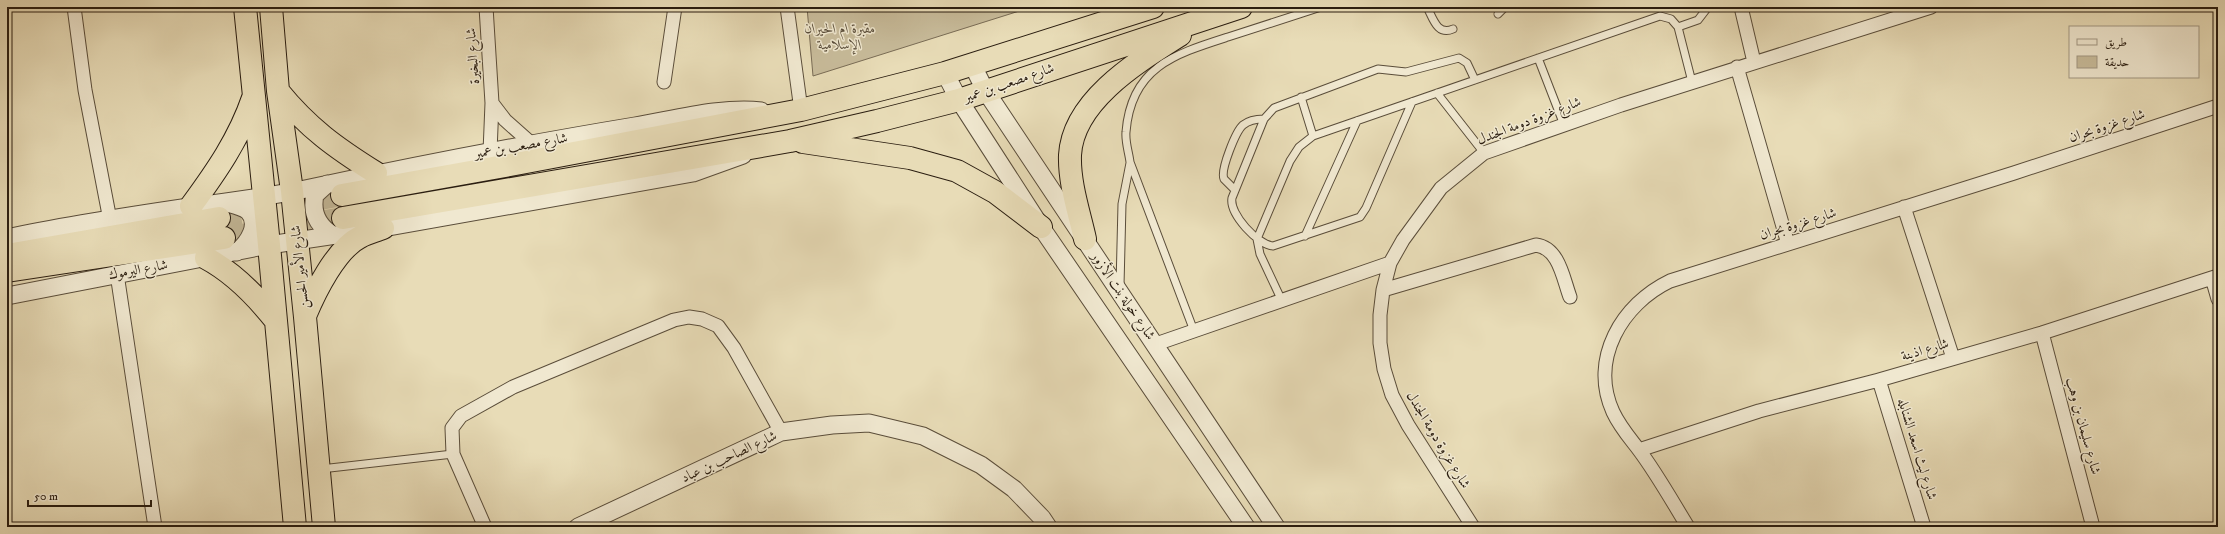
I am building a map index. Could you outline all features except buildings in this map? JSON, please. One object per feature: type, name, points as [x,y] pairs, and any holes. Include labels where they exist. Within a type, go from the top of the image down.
[{"type":"highway","name":"شارع الأمير الحسن","points":[[245,7],[270,245],[295,527]]},
{"type":"highway","name":"شارع الأمير الحسن","points":[[271,7],[278,91],[292,191],[305,317],[324,527]]},
{"type":"highway","name":"شارع مصعب بن عمير","points":[[334,189],[521,163],[791,112],[945,73],[1153,7]]},
{"type":"highway","name":"شارع مصعب بن عمير","points":[[338,226],[519,189],[782,141],[877,121],[959,100],[985,90],[1241,7]]},
{"type":"highway","points":[[1085,239],[1071,181],[1070,154],[1077,130],[1090,107],[1129,67],[1209,17]]},
{"type":"highway","points":[[278,91],[292,109],[324,140],[376,173]]},
{"type":"highway","points":[[191,206],[221,165],[235,141],[254,94]]},
{"type":"highway","points":[[782,141],[910,158],[957,171],[995,192],[1041,227]]},
{"type":"highway","name":"شارع اليرموك","points":[[7,255],[227,228]]},
{"type":"highway","name":"شارع اليرموك","points":[[7,272],[227,228]]},
{"type":"highway","points":[[305,317],[314,296],[337,258],[359,237],[383,228]]},
{"type":"highway","points":[[206,258],[218,265],[248,290],[276,321]]},
{"type":"street","points":[[74,7],[86,98],[110,220]]},
{"type":"street","name":"شارع البخيرة","points":[[486,7],[492,103],[490,152]]},
{"type":"street","points":[[664,82],[675,7]]},
{"type":"street","points":[[787,7],[791,112]]},
{"type":"street","points":[[1741,7],[1754,62]]},
{"type":"street","name":"شارع غزوة دومة الجندل","points":[[1473,527],[1408,425],[1392,394],[1384,369],[1380,343],[1380,315],[1383,290],[1390,263],[1403,240],[1442,188],[1484,153],[1737,67],[1931,7]]},
{"type":"street","name":"شارع خولة بنت الأزور","points":[[972,64],[985,90],[1156,344],[1276,527]]},
{"type":"street","points":[[1737,67],[1788,244]]},
{"type":"street","name":"شارع خولة بنت الأزور","points":[[945,73],[959,100],[1041,227],[1240,523]]},
{"type":"street","points":[[492,103],[509,123],[532,144]]},
{"type":"street","name":"شارع غزوة بحران","points":[[1688,527],[1639,450],[1622,429],[1612,410],[1607,391],[1606,366],[1610,344],[1619,325],[1639,300],[1670,281],[2218,106]]},
{"type":"street","name":"شارع مصعب بن عمير","points":[[264,196],[292,191],[334,189],[376,173],[532,144],[725,112],[758,110],[791,112]]},
{"type":"street","name":"شارع مصعب بن عمير","points":[[270,245],[297,241],[338,226],[383,228],[693,173],[714,167],[782,141]]},
{"type":"street","points":[[334,189],[315,196],[314,208],[317,220],[326,231],[338,226]]},
{"type":"street","name":"شارع اليرموك","points":[[7,296],[206,258],[227,228],[264,196]]},
{"type":"street","name":"شارع اليرموك","points":[[7,238],[191,206],[227,228],[270,245]]},
{"type":"street","points":[[1904,207],[1953,358]]},
{"type":"street","points":[[1383,290],[1536,245],[1551,251],[1570,297]]},
{"type":"street","points":[[1156,344],[1390,263]]},
{"type":"street","points":[[117,274],[155,527]]},
{"type":"street","points":[[2215,277],[2218,299]]},
{"type":"street","name":"شارع اذينة","points":[[1639,450],[1759,411],[1879,380],[2042,333],[2215,277]]},
{"type":"street","points":[[485,527],[453,454],[452,428],[461,416],[512,387],[674,320],[689,317],[702,319],[718,326],[734,348],[781,432]]},
{"type":"street","name":"شارع سليمان بن وهب","points":[[2042,333],[2093,527]]},
{"type":"street","name":"شارع ليث اسعد الشنابله","points":[[1879,380],[1924,527]]},
{"type":"street","name":"شارع الصاحب بن عباد","points":[[578,527],[781,432],[832,425],[869,424],[923,436],[981,465],[1014,489],[1042,518],[1048,527]]},
{"type":"lane","points":[[1194,330],[1130,162],[1126,134],[1131,105],[1145,79],[1166,60],[1194,48],[1321,7]]},
{"type":"lane","points":[[1427,7],[1440,29],[1444,31],[1453,29]]},
{"type":"lane","points":[[1498,14],[1505,7]]},
{"type":"lane","points":[[1678,27],[1698,20],[1708,7]]},
{"type":"lane","points":[[1282,301],[1260,254],[1258,239],[1290,161],[1299,147],[1313,136],[1660,16],[1671,19],[1678,27],[1692,82]]},
{"type":"lane","points":[[1412,102],[1363,213],[1354,220],[1273,246],[1262,243],[1232,208],[1231,203],[1235,190],[1264,119],[1274,108],[1378,68],[1406,72],[1459,58],[1468,63],[1475,80]]},
{"type":"lane","points":[[1538,58],[1564,125]]},
{"type":"lane","points":[[1437,93],[1484,153]]},
{"type":"lane","points":[[1301,97],[1313,136]]},
{"type":"lane","points":[[1235,190],[1224,179],[1223,168],[1242,126],[1250,121],[1264,119]]},
{"type":"lane","points":[[1305,236],[1357,121]]},
{"type":"lane","points":[[1120,290],[1121,222],[1130,162]]},
{"type":"lane","points":[[319,470],[453,454]]},
{"type":"green space","name":"مقبرة ام الحيران الإسلامية","points":[[807,7],[1032,7],[813,76]]},
{"type":"tunnel","points":[[219,218],[342,195]]},
{"type":"tunnel","points":[[224,238],[343,218]]}]
